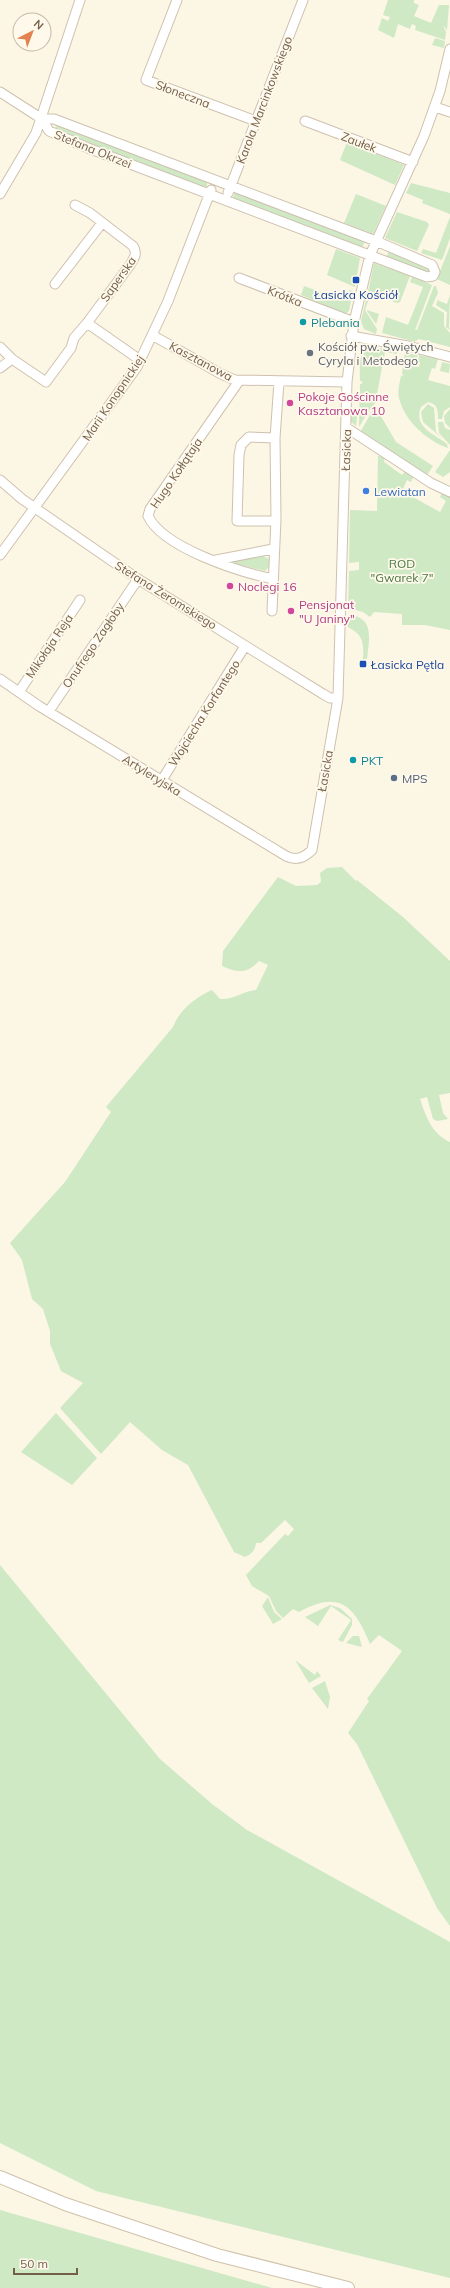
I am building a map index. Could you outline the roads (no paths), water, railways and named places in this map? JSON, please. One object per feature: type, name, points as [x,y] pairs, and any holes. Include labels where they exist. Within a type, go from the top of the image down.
[{"type":"main road","points":[[0,2177],[65,2204],[217,2255],[348,2288]]},
{"type":"street","points":[[0,194],[24,156],[42,119],[80,0]]},
{"type":"street","name":"Słoneczna","points":[[177,0],[146,80],[256,121]]},
{"type":"street","name":"Karola Marcinkowskiego","points":[[225,200],[303,0]]},
{"type":"street","name":"Łasicka","points":[[307,854],[312,850],[338,698],[347,428],[347,382],[351,336],[370,255],[413,162],[435,107],[450,49]]},
{"type":"street","points":[[0,92],[42,119]]},
{"type":"street","points":[[435,107],[450,112]]},
{"type":"street","name":"Stefana Okrzei","points":[[42,119],[54,119],[214,181],[376,241],[432,265],[435,272],[433,276],[427,277],[209,194],[49,131],[42,119]]},
{"type":"street","name":"Zaułek","points":[[305,121],[413,162]]},
{"type":"street","name":"Marii Konopnickiej","points":[[0,555],[120,392],[140,360],[175,283],[214,181]]},
{"type":"street","name":"Saperska","points":[[0,347],[12,358],[46,382],[71,348],[74,338],[87,323],[135,257],[136,251],[133,246],[75,205]]},
{"type":"street","points":[[55,284],[102,223]]},
{"type":"street","name":"Krótka","points":[[239,278],[354,322]]},
{"type":"street","points":[[87,323],[140,360]]},
{"type":"street","name":"Kasztanowa","points":[[152,334],[222,374],[239,381],[347,382]]},
{"type":"street","points":[[351,336],[408,346],[450,356]]},
{"type":"street","points":[[0,368],[12,358]]},
{"type":"street","name":"Hugo Kołłątaja","points":[[239,381],[150,509],[148,516],[152,524],[160,532],[203,557],[216,560],[233,569],[273,579]]},
{"type":"street","points":[[272,611],[273,549],[276,521],[275,438],[279,382]]},
{"type":"street","points":[[347,428],[432,483],[450,492]]},
{"type":"street","points":[[275,438],[250,437],[241,445],[238,469],[237,521],[276,521]]},
{"type":"street","name":"Stefana Żeromskiego","points":[[0,480],[35,508],[138,579],[323,694],[330,698],[338,698]]},
{"type":"street","name":"Hugo Kołłątaja","points":[[216,560],[273,549]]},
{"type":"street","name":"Onufrego Zagłoby","points":[[49,711],[138,579]]},
{"type":"street","name":"Mikołaja Reja","points":[[19,692],[80,600]]},
{"type":"street","name":"Wojciecha Korfantego","points":[[162,780],[245,646]]},
{"type":"street","name":"Artyleryjska","points":[[0,679],[49,711],[286,856],[293,859],[307,854]]},
{"type":"place","name":"Łasicka Kościół","points":[[356,280]]},
{"type":"place","name":"Plebania","points":[[303,322]]},
{"type":"place","name":"Kościół pw. Świętych Cyryla i Metodego","points":[[310,353]]},
{"type":"place","name":"Pokoje Gościnne Kasztanowa 10","points":[[290,403]]},
{"type":"place","name":"Lewiatan","points":[[366,491]]},
{"type":"place","name":"Noclegi 16","points":[[230,586]]},
{"type":"place","name":"Pensjonat \"U Janiny\"","points":[[291,611]]},
{"type":"place","name":"Łasicka Pętla","points":[[363,664]]},
{"type":"place","name":"PKT","points":[[353,760]]},
{"type":"place","name":"MPS","points":[[394,778]]},
{"type":"park label","name":"ROD \"Gwarek 7\"","points":[[402,570]]}]
